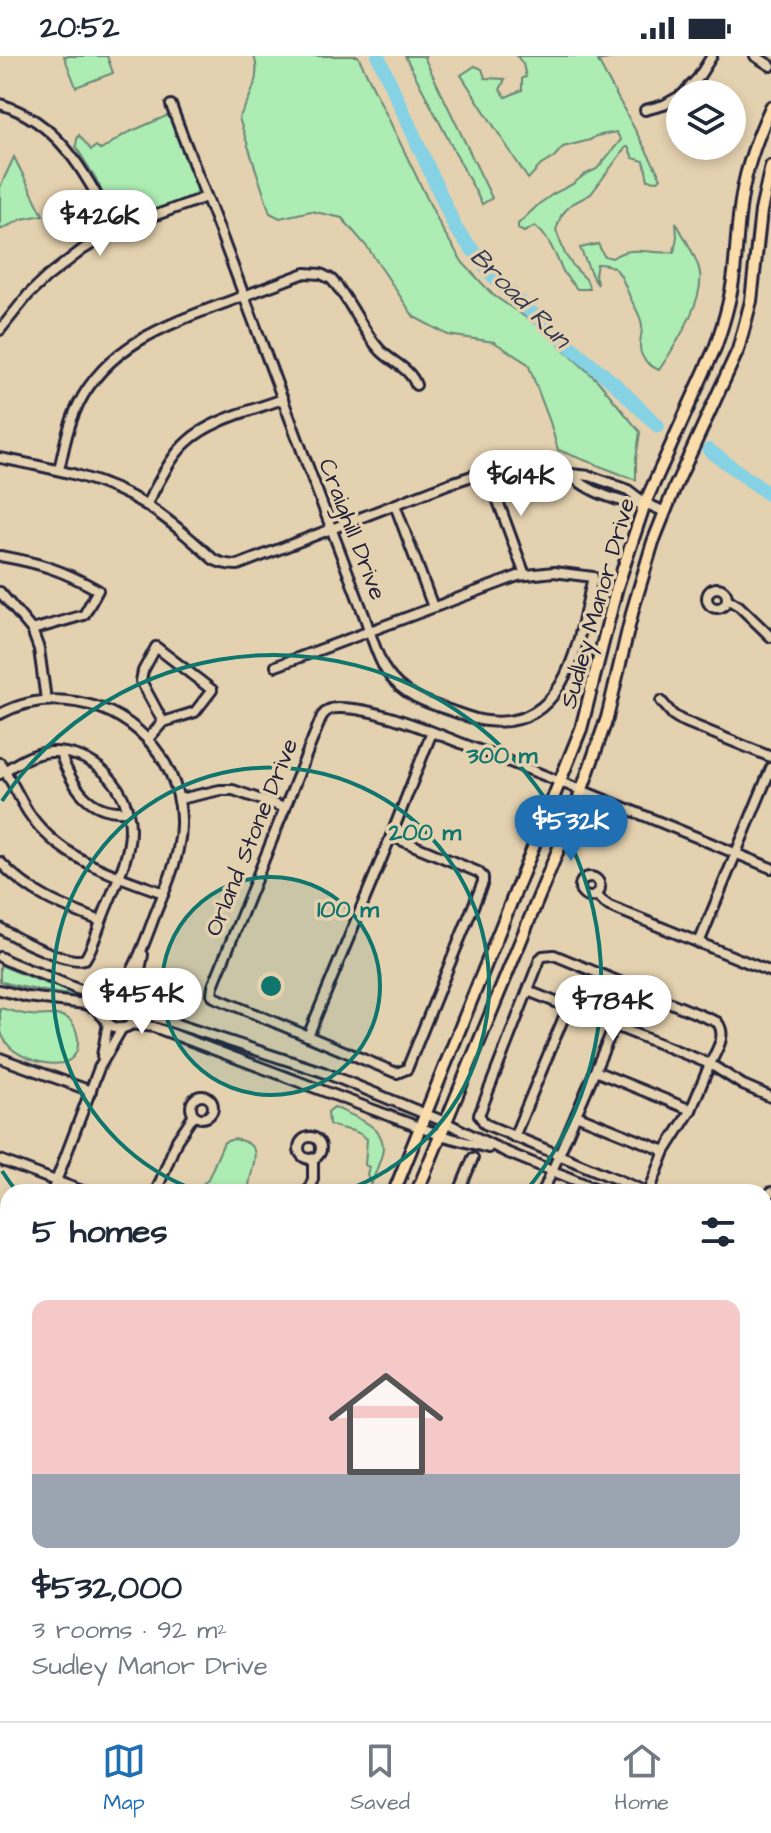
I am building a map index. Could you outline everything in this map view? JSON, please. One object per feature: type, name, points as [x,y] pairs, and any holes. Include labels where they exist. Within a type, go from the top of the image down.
[{"type":"main road","name":"Sudley Manor Drive","points":[[397,1184],[562,781],[581,729],[617,587],[645,503],[706,370],[723,324],[732,287],[742,193],[754,149],[771,107]]},
{"type":"main road","name":"Sudley Manor Drive","points":[[420,1184],[582,789],[607,718],[642,575],[665,512],[738,350],[755,276],[761,211],[771,166]]},
{"type":"street","points":[[696,80],[712,56]]},
{"type":"street","points":[[755,56],[771,66]]},
{"type":"street","points":[[0,104],[24,114],[45,128],[73,155],[115,230]]},
{"type":"street","points":[[645,110],[666,104]]},
{"type":"street","name":"Craighill Drive","points":[[171,105],[385,669],[402,689],[414,697],[476,720],[512,720],[545,705],[565,679],[573,659],[593,577],[554,572],[525,575]]},
{"type":"street","points":[[0,330],[28,295],[82,250],[115,230],[206,197]]},
{"type":"street","points":[[59,470],[68,429],[78,404],[111,362],[132,345],[163,326],[305,273],[326,276],[336,284],[377,346],[412,375],[416,385]]},
{"type":"street","points":[[146,505],[187,442],[211,426],[283,399]]},
{"type":"street","points":[[0,458],[59,470],[105,485],[146,505],[213,559],[230,565],[238,565],[458,480],[509,467],[534,465],[582,474],[628,490],[645,503],[665,512]]},
{"type":"street","points":[[276,666],[525,575],[487,471]]},
{"type":"street","points":[[571,474],[578,482],[621,501],[645,503]]},
{"type":"street","points":[[603,481],[615,480],[628,490]]},
{"type":"street","points":[[395,505],[433,607]]},
{"type":"street","points":[[0,556],[38,563],[69,574],[98,590],[84,615],[32,630]]},
{"type":"street","points":[[0,592],[32,630],[39,649],[46,700]]},
{"type":"street","points":[[727,599],[739,606],[771,637]]},
{"type":"street","points":[[148,739],[163,722],[195,712],[212,690],[156,647],[141,681],[163,722]]},
{"type":"street","points":[[0,714],[24,704],[46,700],[82,702],[113,713],[132,725],[148,739],[167,766],[180,799],[182,827],[179,848],[144,946],[121,990]]},
{"type":"street","points":[[661,701],[681,720],[771,757]]},
{"type":"street","name":"Orland Stone Drive","points":[[391,836],[473,869],[481,874],[483,882],[407,1069],[394,1072],[218,1000],[212,994],[322,716],[328,709],[381,715],[432,732],[582,789],[771,868]]},
{"type":"street","points":[[308,1036],[432,732]]},
{"type":"street","points":[[0,928],[62,956],[80,961],[85,959],[118,877],[130,836],[120,790],[103,772],[83,758],[49,752],[27,757],[2,769],[29,813],[50,838],[74,856],[118,877],[164,893]]},
{"type":"street","points":[[60,753],[69,777],[89,800],[107,810],[127,811]]},
{"type":"street","points":[[699,943],[771,768]]},
{"type":"street","points":[[180,799],[233,790],[285,808]]},
{"type":"street","points":[[0,862],[40,896],[101,921]]},
{"type":"street","points":[[596,894],[609,906],[771,972]]},
{"type":"street","points":[[99,1068],[126,1026],[138,1015],[137,985],[144,946]]},
{"type":"street","points":[[629,1184],[485,1124],[479,1115],[543,956],[554,955],[717,1022],[722,1027],[723,1034],[691,1110],[665,1151],[651,1184]]},
{"type":"street","points":[[0,957],[84,991],[100,995],[121,990],[130,993],[155,1017],[291,1060],[445,1122],[506,1152],[584,1184]]},
{"type":"street","points":[[0,990],[27,997],[85,1004],[95,1008],[106,1021],[126,1026],[154,1027],[440,1135],[506,1152]]},
{"type":"street","points":[[528,991],[710,1064],[743,1085],[771,1097]]},
{"type":"street","points":[[55,1184],[99,1068],[106,1021],[101,1010],[108,994]]},
{"type":"street","points":[[514,1137],[568,1007]]},
{"type":"street","points":[[546,1184],[614,1026]]},
{"type":"street","points":[[0,1058],[91,1091]]},
{"type":"street","points":[[595,1071],[691,1110]]},
{"type":"street","points":[[159,1184],[177,1140],[194,1115]]},
{"type":"street","points":[[576,1115],[665,1151]]},
{"type":"street","points":[[311,1184],[313,1158]]},
{"type":"street","points":[[462,1184],[473,1158]]},
{"type":"street","points":[[0,1160],[64,1184]]},
{"type":"green space","points":[[64,56],[107,56],[113,73],[76,87]]},
{"type":"green space","points":[[254,56],[358,56],[442,229],[463,263],[493,295],[540,327],[598,381],[640,432],[636,480],[558,450],[528,364],[494,342],[448,335],[414,317],[368,248],[342,218],[311,211],[280,218],[270,213],[239,118],[255,80]]},
{"type":"green space","points":[[405,56],[425,56],[492,198],[482,204]]},
{"type":"green space","points":[[517,56],[624,56],[598,61],[661,178],[658,181],[648,180],[644,161],[633,158],[626,147],[591,194],[570,205],[561,216],[556,230],[565,254],[586,279],[590,289],[577,289],[564,273],[549,242],[535,226],[524,232],[518,229],[518,224],[553,194],[597,169],[621,140],[616,132],[563,147],[528,179],[461,75],[475,66],[482,69],[485,78],[505,79],[500,90],[506,97],[522,90],[522,78],[526,77]]},
{"type":"green space","points":[[171,114],[197,192],[193,197],[127,221],[119,221],[113,216],[96,179],[76,147],[77,139],[79,135],[91,150],[96,146],[101,150],[125,134]]},
{"type":"green space","points":[[14,157],[43,215],[22,219],[0,230],[0,187]]},
{"type":"green space","points":[[676,222],[696,261],[700,284],[687,324],[659,370],[641,353],[641,319],[620,274],[611,266],[597,264],[595,275],[598,285],[580,248],[598,244],[604,256],[612,258],[634,251],[674,252]]},
{"type":"green space","points":[[0,965],[47,984],[89,996],[88,1000],[0,981]]},
{"type":"green space","points":[[0,1008],[67,1018],[76,1030],[77,1051],[71,1059],[52,1064],[19,1054],[2,1034]]},
{"type":"green space","points":[[334,1107],[360,1119],[380,1136],[382,1154],[372,1184],[367,1174],[369,1167],[365,1165],[367,1139],[359,1133],[329,1124],[328,1112]]},
{"type":"green space","points":[[234,1139],[252,1147],[255,1159],[249,1184],[203,1184],[224,1142]]},
{"type":"waterway","name":"Broad Run","points":[[378,56],[456,229],[492,275],[658,426]]},
{"type":"waterway","name":"Broad Run","points":[[709,450],[771,496]]}]
